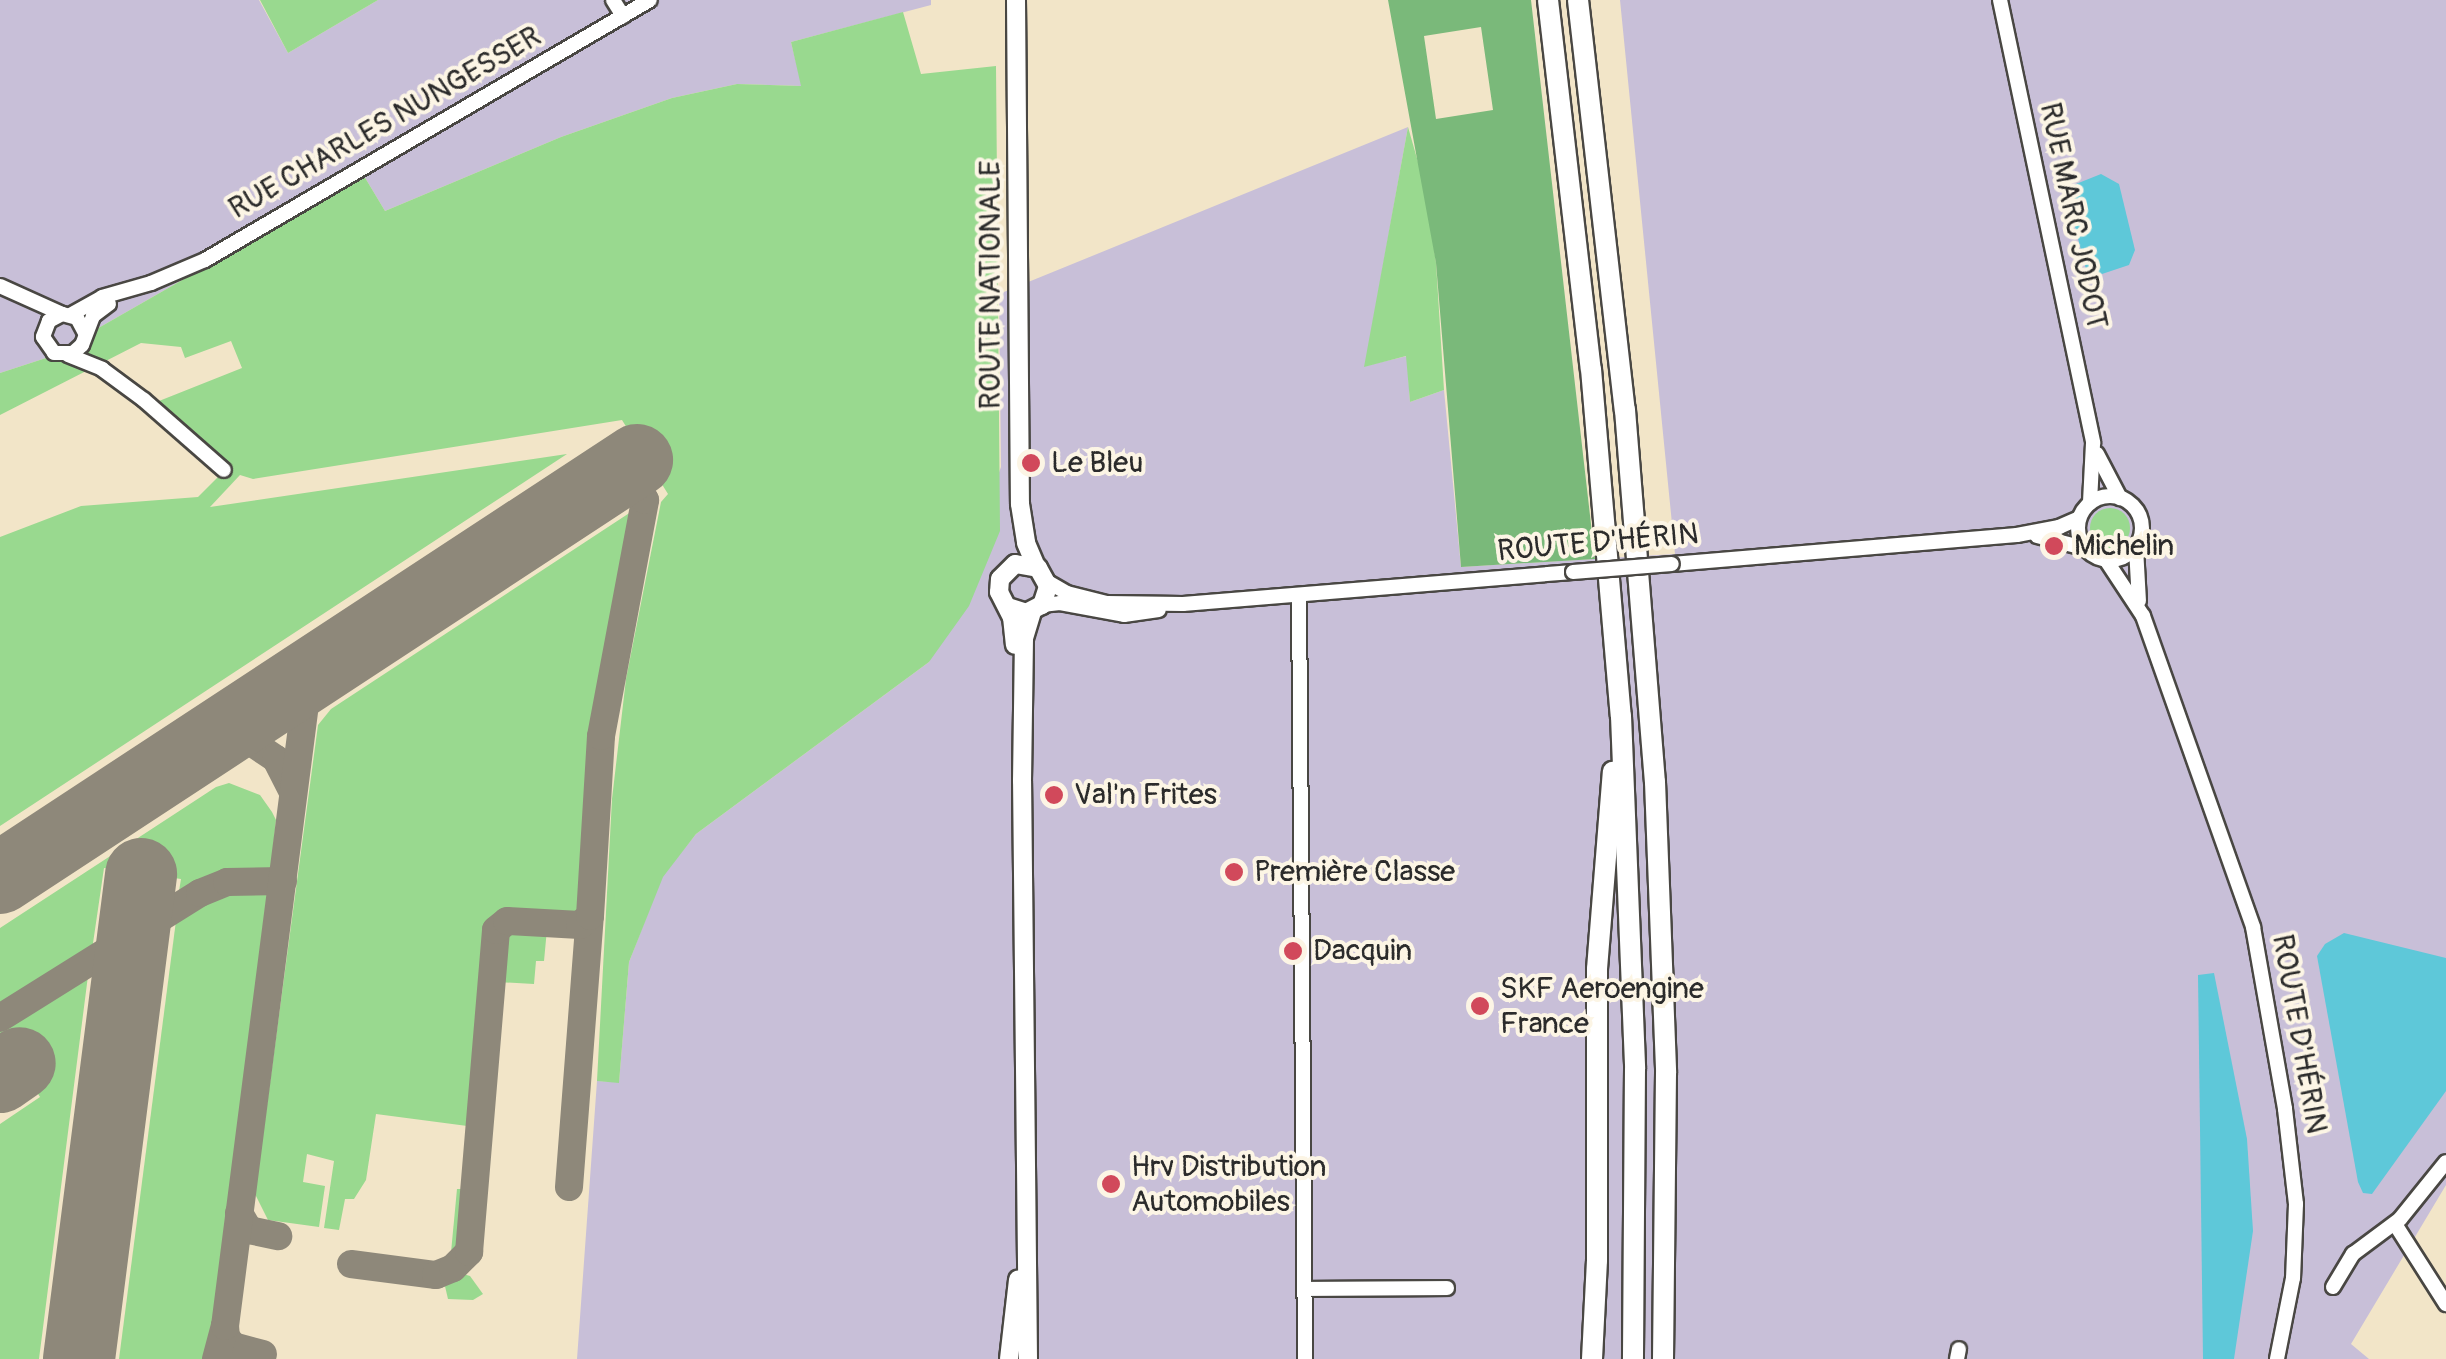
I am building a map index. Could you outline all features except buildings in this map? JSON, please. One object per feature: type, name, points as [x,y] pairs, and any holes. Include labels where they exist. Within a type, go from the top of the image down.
[{"type":"highway","points":[[1548,0],[1591,369],[1617,656],[1635,1037],[1633,1359]]},
{"type":"highway","points":[[1578,0],[1626,410],[1655,782],[1666,1073],[1663,1359]]},
{"type":"highway","points":[[1592,1359],[1600,1074],[1596,981],[1614,765],[1617,656]]},
{"type":"main road","name":"ROUTE NATIONALE","points":[[1016,0],[1020,504],[1026,543],[1036,566]]},
{"type":"main road","points":[[1020,504],[1009,568],[998,589],[1008,607],[1015,635],[1022,780]]},
{"type":"main road","points":[[1009,568],[1022,563],[1036,566],[1048,582],[1024,634],[1026,1358]]},
{"type":"main road","points":[[1008,607],[1037,608]]},
{"type":"main road","points":[[1024,1114],[1020,1265],[1026,1358]]},
{"type":"main road","points":[[1008,1359],[1020,1265]]},
{"type":"street","points":[[613,0],[622,16]]},
{"type":"street","name":"RUE MARC JODOT","points":[[2000,0],[2092,443],[2090,503]]},
{"type":"street","name":"RUE CHARLES NUNGESSER","points":[[85,336],[104,306],[164,287],[647,1]]},
{"type":"street","name":"RUE CHARLES NUNGESSER","points":[[66,314],[205,260]]},
{"type":"street","points":[[0,286],[79,320],[102,369]]},
{"type":"street","points":[[0,295],[32,307],[46,325],[47,346],[102,369],[162,414],[224,470]]},
{"type":"street","points":[[46,325],[66,314]]},
{"type":"street","points":[[68,355],[79,349],[85,336]]},
{"type":"street","name":"RUE MARC JODOT","points":[[2092,443],[2120,498]]},
{"type":"street","points":[[2102,497],[2120,498],[2141,518],[2142,532],[2136,548],[2120,559],[2106,560],[2084,548],[2078,531],[2079,518],[2090,503],[2102,497]]},
{"type":"street","name":"ROUTE D'HÉRIN","points":[[1048,582],[1067,593],[1107,603],[1183,604],[2017,535],[2059,528],[2079,518]]},
{"type":"street","name":"ROUTE D'HÉRIN","points":[[2017,535],[2054,538],[2084,548]]},
{"type":"street","name":"ROUTE D'HÉRIN","points":[[2136,548],[2134,570],[2142,616],[2242,884],[2260,962],[2290,1138],[2296,1204],[2291,1292],[2277,1359]]},
{"type":"street","name":"ROUTE D'HÉRIN","points":[[2106,560],[2142,616]]},
{"type":"street","points":[[1299,595],[1305,1359]]},
{"type":"street","name":"ROUTE D'HÉRIN","points":[[1037,608],[1060,602],[1135,615],[1183,604]]},
{"type":"street","points":[[2333,1287],[2359,1248],[2395,1224],[2446,1162]]},
{"type":"street","points":[[2395,1224],[2446,1304]]},
{"type":"street","points":[[1305,1289],[1447,1288]]},
{"type":"shaded area","points":[[0,0],[259,0],[288,53],[378,0],[931,0],[931,5],[791,42],[802,86],[737,84],[672,98],[561,137],[385,211],[364,176],[46,358],[0,373]]},
{"type":"shaded area","points":[[1620,0],[2446,0],[2446,1185],[2351,1344],[2369,1359],[577,1359],[597,1081],[619,1082],[629,962],[662,877],[696,834],[929,662],[1001,467],[999,294],[1408,127],[1365,366],[1407,356],[1410,402],[1444,390],[1461,567],[1675,554]]},
{"type":"green space","points":[[260,0],[378,0],[288,53]]},
{"type":"green space","points":[[1388,0],[1531,0],[1595,559],[1461,567],[1436,263]],"holes":[[[1481,27],[1493,110],[1436,119],[1424,36]]]},
{"type":"green space","points":[[903,12],[921,74],[996,66],[1000,531],[969,606],[929,662],[696,834],[663,877],[629,962],[619,1083],[597,1081],[612,799],[626,679],[661,502],[668,494],[622,420],[253,479],[240,475],[210,507],[567,454],[0,826],[0,537],[81,506],[198,497],[229,466],[159,401],[242,368],[231,341],[185,358],[181,347],[141,343],[0,415],[0,373],[46,358],[364,176],[385,211],[561,137],[672,98],[737,84],[801,86],[791,42]]},
{"type":"green space","points":[[1408,127],[1426,190],[1436,263],[1444,390],[1410,402],[1406,356],[1364,367]]},
{"type":"green space","points":[[637,508],[595,736],[584,909],[571,920],[506,916],[492,924],[475,1127],[376,1114],[366,1180],[354,1199],[345,1199],[339,1230],[324,1228],[334,1161],[307,1154],[303,1182],[325,1186],[319,1227],[268,1220],[255,1194],[318,725],[331,709]]},
{"type":"green space","points":[[2110,508],[2124,514],[2130,528],[2124,542],[2110,548],[2096,542],[2090,528],[2096,514]]},
{"type":"green space","points":[[229,783],[260,795],[276,820],[271,869],[217,877],[178,897],[181,879],[104,868],[92,950],[0,1010],[0,928],[216,787]]},
{"type":"green space","points":[[268,887],[208,1359],[119,1359],[177,913],[223,890]]},
{"type":"green space","points":[[517,927],[547,929],[544,961],[536,961],[534,984],[497,982],[500,945]]},
{"type":"green space","points":[[89,968],[39,1359],[0,1359],[0,1124],[40,1097],[0,1034],[0,1025]]},
{"type":"green space","points":[[457,1189],[470,1189],[467,1239],[463,1252],[450,1263]]},
{"type":"green space","points":[[460,1273],[470,1276],[483,1294],[473,1300],[448,1299],[444,1282]]},
{"type":"water","points":[[2101,174],[2119,184],[2135,250],[2129,265],[2102,274],[2086,269],[2069,204],[2071,186]]},
{"type":"water","points":[[2344,933],[2446,958],[2446,1091],[2372,1194],[2363,1193],[2358,1182],[2317,956],[2325,944]]},
{"type":"water","points":[[2214,973],[2247,1139],[2253,1231],[2234,1359],[2203,1359],[2198,975]]},
{"type":"taxiway","points":[[351,1264],[436,1275],[453,1268],[469,1252],[496,930],[507,921],[580,925],[590,916],[601,736],[645,500],[635,483],[626,480],[598,486]]},
{"type":"taxiway","points":[[216,1359],[225,1326],[306,696],[327,664]]},
{"type":"taxiway","points":[[202,745],[228,738],[248,740],[276,759],[293,792]]},
{"type":"taxiway","points":[[0,1018],[200,893],[227,882],[283,881]]},
{"type":"taxiway","points":[[569,1187],[590,916]]},
{"type":"taxiway","points":[[239,1213],[249,1230],[278,1236]]},
{"type":"taxiway","points":[[225,1326],[226,1337],[233,1346],[263,1354]]},
{"type":"runway","points":[[0,878],[637,460]]},
{"type":"runway","points":[[79,1359],[141,874]]},
{"type":"runway","points":[[0,1077],[20,1063]]},
{"type":"place","name":"Le Bleu","points":[[1031,463]]},
{"type":"place","name":"Michelin","points":[[2054,546]]},
{"type":"place","name":"Val'n Frites","points":[[1054,795]]},
{"type":"place","name":"Première Classe","points":[[1234,872]]},
{"type":"place","name":"Dacquin","points":[[1293,951]]},
{"type":"place","name":"SKF Aeroengine France","points":[[1480,1006]]},
{"type":"place","name":"Hrv Distribution Automobiles","points":[[1111,1184]]}]
